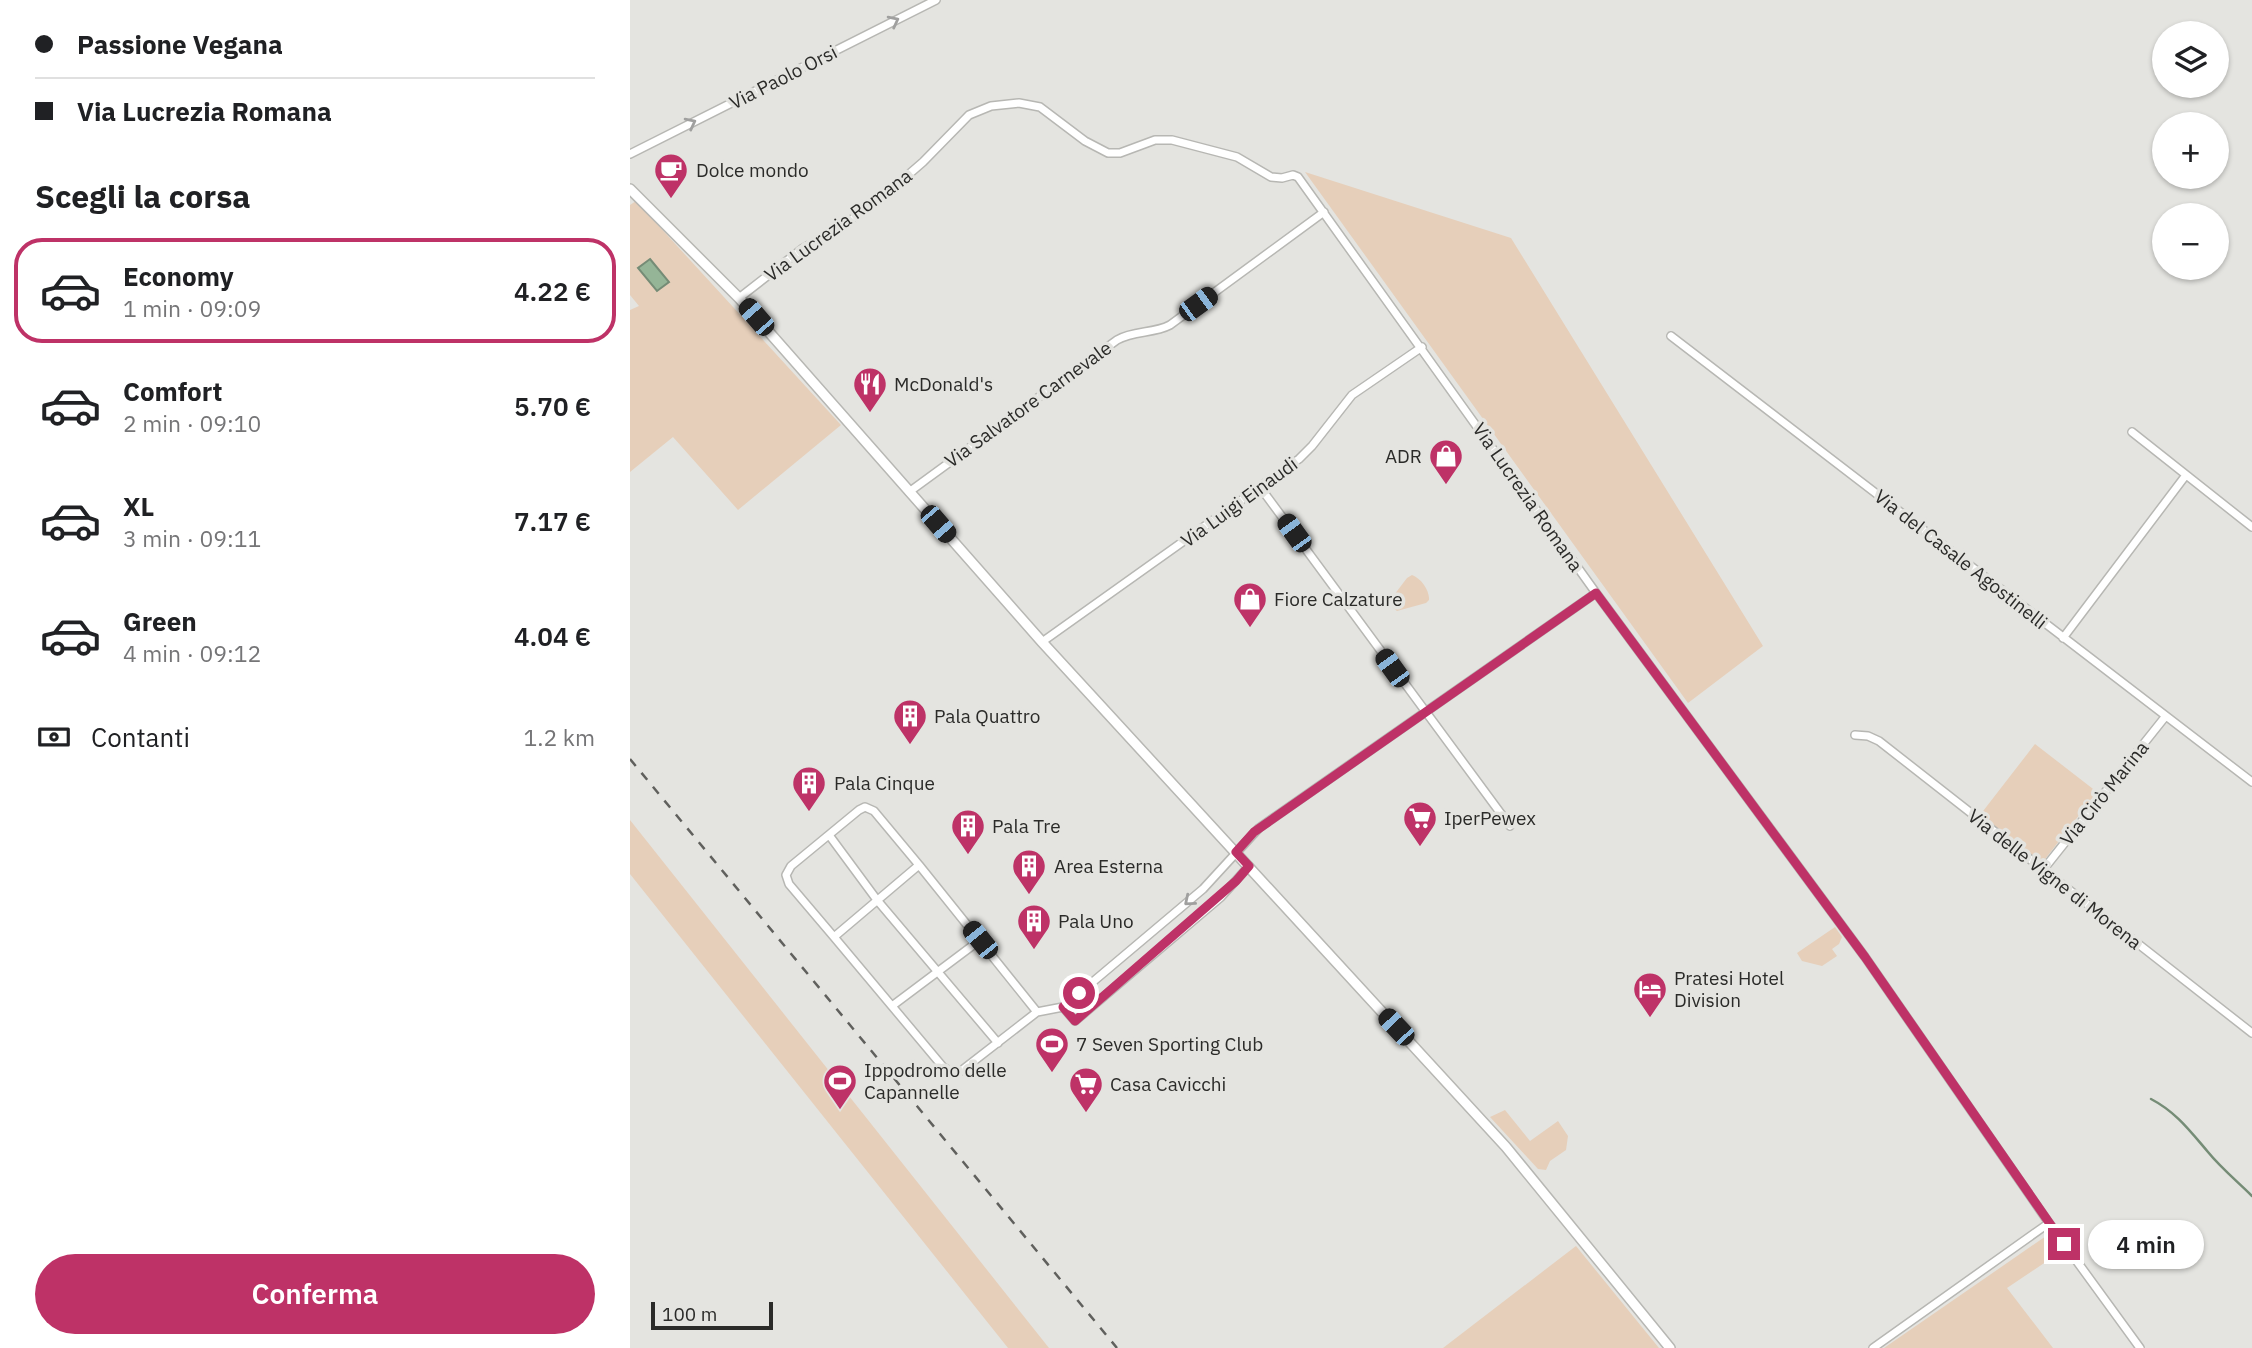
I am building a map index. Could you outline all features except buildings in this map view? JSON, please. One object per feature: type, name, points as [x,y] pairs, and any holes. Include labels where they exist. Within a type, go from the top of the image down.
[{"type":"street","name":"Via Paolo Orsi","points":[[630,154],[936,0]]},
{"type":"street","name":"Via Lucrezia Romana","points":[[738,298],[802,249],[840,228],[886,194],[972,113],[985,107],[1008,103],[1040,107],[1082,139],[1108,153],[1120,153],[1152,141],[1169,139],[1241,158],[1271,177],[1297,176],[1596,593],[1865,957],[2049,1223],[2140,1348]]},
{"type":"street","points":[[630,189],[738,298],[1042,642],[1237,850],[1506,1147],[1670,1348]]},
{"type":"street","name":"Via Salvatore Carnevale","points":[[909,492],[1117,340],[1131,333],[1158,330],[1170,325],[1324,212]]},
{"type":"street","name":"Via del Casale Agostinelli","points":[[1671,336],[2252,782]]},
{"type":"street","name":"Via Luigi Einaudi","points":[[1042,642],[1306,453],[1355,392],[1422,347]]},
{"type":"street","points":[[2132,432],[2252,527]]},
{"type":"street","points":[[2063,638],[2186,475]]},
{"type":"street","points":[[1260,487],[1510,826]]},
{"type":"street","points":[[1037,1012],[870,808],[859,810],[790,867],[786,875],[789,884],[942,1065],[950,1071],[964,1070],[1037,1012],[1063,1007],[1203,889],[1259,828],[1596,593]]},
{"type":"street","name":"Via Cirò Marina","points":[[2043,870],[2165,717]]},
{"type":"street","name":"Via delle Vigne di Morena","points":[[1855,734],[1879,741],[2252,1033]]},
{"type":"street","points":[[829,835],[877,900],[998,1043]]},
{"type":"street","points":[[834,937],[919,865]]},
{"type":"street","points":[[1063,1007],[1075,1021],[1221,897],[1249,866]]},
{"type":"street","points":[[892,1006],[980,940]]},
{"type":"street","points":[[1873,1348],[2049,1223]]},
{"type":"shaded area","points":[[1305,172],[1511,238],[1763,646],[1688,703]]},
{"type":"shaded area","points":[[636,201],[841,425],[738,510],[673,437],[630,472],[630,310],[639,306],[630,295],[630,205]]},
{"type":"shaded area","points":[[650,259],[669,282],[657,291],[638,268]]},
{"type":"shaded area","points":[[1412,575],[1424,585],[1429,600],[1397,611],[1391,606],[1391,599]]},
{"type":"shaded area","points":[[2035,744],[2097,792],[2042,863],[1980,815]]},
{"type":"shaded area","name":"Ippodromo delle Capannelle","points":[[630,820],[1049,1348],[1008,1348],[630,874]]},
{"type":"shaded area","points":[[1835,927],[1842,937],[1839,944],[1832,949],[1837,956],[1822,966],[1802,961],[1797,953]]},
{"type":"shaded area","points":[[1505,1110],[1530,1141],[1558,1121],[1568,1136],[1566,1150],[1550,1161],[1546,1170],[1538,1169],[1490,1117]]},
{"type":"shaded area","points":[[2049,1234],[2062,1251],[2007,1288],[2053,1348],[1884,1348]]},
{"type":"shaded area","points":[[1576,1246],[1659,1348],[1443,1348]]},
{"type":"waterway","points":[[2151,1099],[2182,1122],[2218,1164],[2252,1196]]},
{"type":"railway","points":[[630,759],[1117,1348]]},
{"type":"place","name":"Dolce mondo","points":[[671,200]]},
{"type":"place","name":"McDonald's","points":[[870,414]]},
{"type":"place","name":"ADR","points":[[1446,486]]},
{"type":"place","name":"Fiore Calzature","points":[[1250,629]]},
{"type":"place","name":"Pala Quattro","points":[[910,746]]},
{"type":"place","name":"Pala Cinque","points":[[809,813]]},
{"type":"place","name":"IperPewex","points":[[1420,848]]},
{"type":"place","name":"Pala Tre","points":[[968,856]]},
{"type":"place","name":"Area Esterna","points":[[1029,896]]},
{"type":"place","name":"Pala Uno","points":[[1034,951]]},
{"type":"place","name":"Pratesi Hotel Division","points":[[1650,1019]]},
{"type":"place","name":"7 Seven Sporting Club","points":[[1052,1074]]},
{"type":"place","name":"Ippodromo delle Capannelle","points":[[840,1111]]},
{"type":"place","name":"Casa Cavicchi","points":[[1086,1114]]},
{"type":"route","points":[[1079,993],[1063,1007],[1075,1021],[1214,903],[1236,881],[1249,866],[1236,852],[1254,832],[1596,593],[1865,957],[2064,1244]]}]
